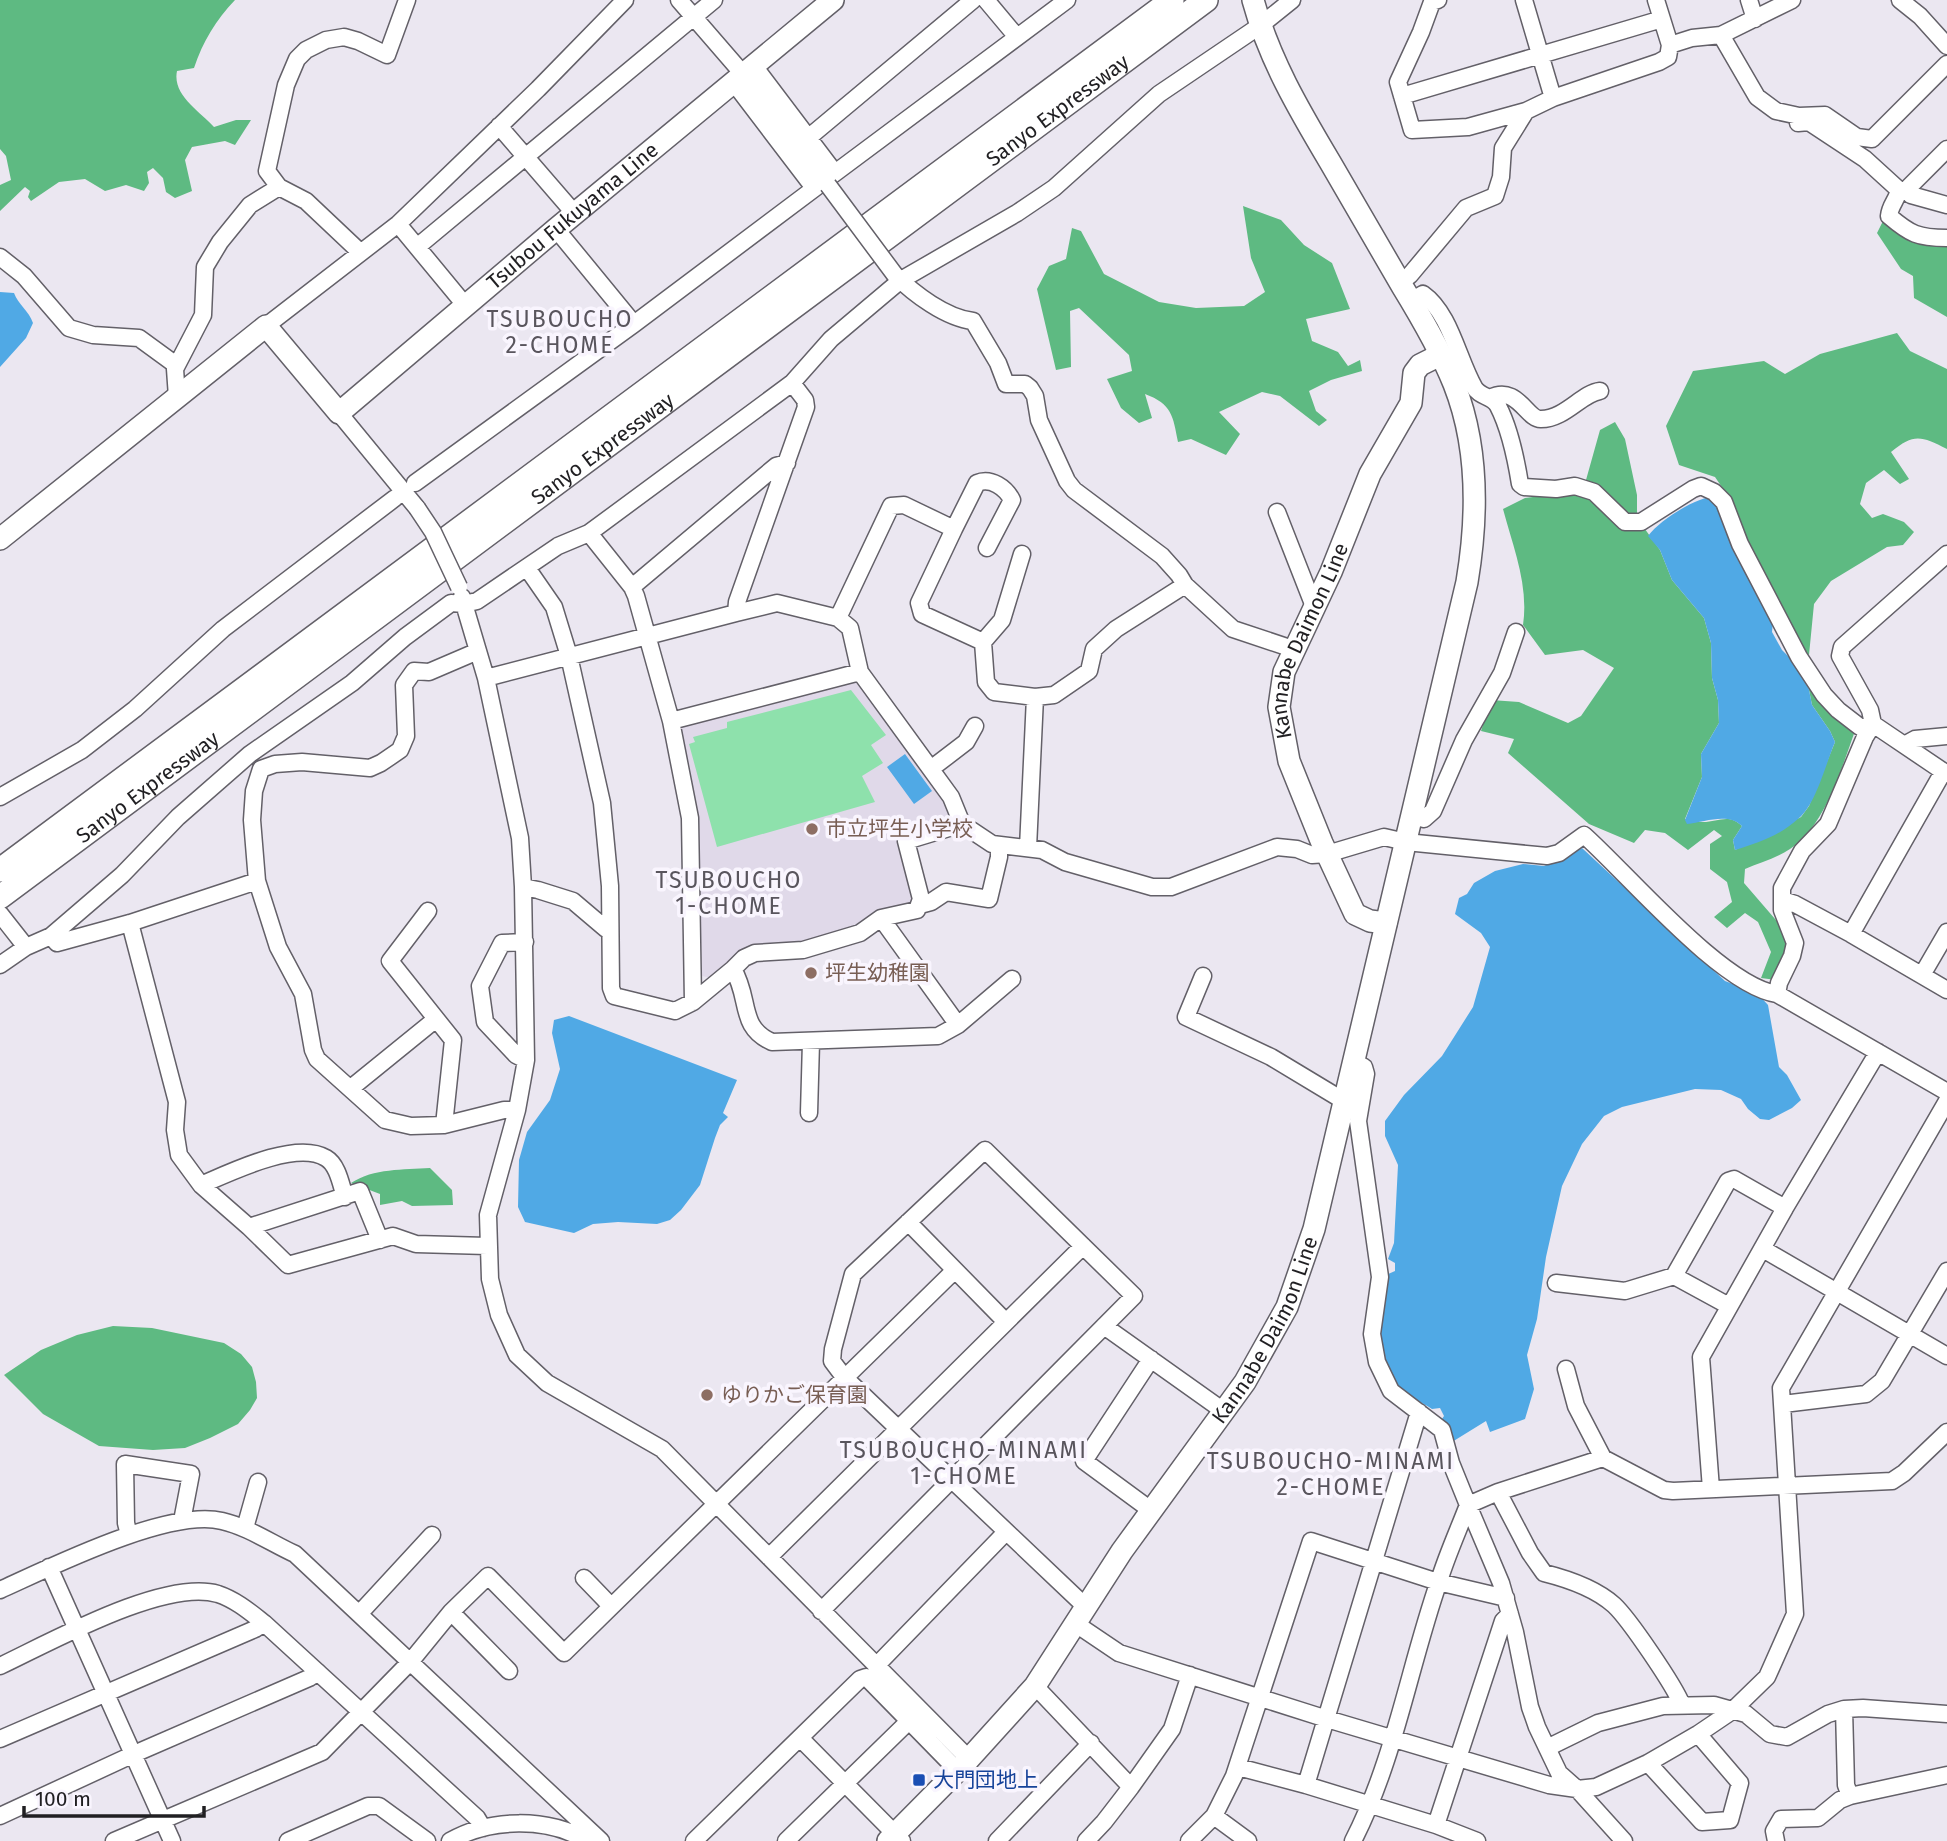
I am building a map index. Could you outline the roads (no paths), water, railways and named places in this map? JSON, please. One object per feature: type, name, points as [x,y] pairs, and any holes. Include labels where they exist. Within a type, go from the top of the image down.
[{"type":"highway","name":"Sanyo Expressway","points":[[0,870],[1172,0]]},
{"type":"highway","name":"Sanyo Expressway","points":[[0,897],[1206,0]]},
{"type":"main road","name":"Tsubou Fukuyama Line","points":[[339,413],[833,0]]},
{"type":"main road","name":"Kannabe Daimon Line","points":[[895,1839],[1035,1686],[1122,1551],[1245,1382],[1287,1307],[1314,1229],[1467,582],[1476,506],[1470,447],[1454,383],[1431,334],[1297,107],[1276,65],[1257,13]]},
{"type":"main road","points":[[0,539],[266,326],[339,413]]},
{"type":"main road","name":"Kannabe Daimon Line","points":[[1386,923],[1370,921],[1355,914],[1289,761],[1279,707],[1284,672],[1315,609],[1370,474],[1411,402],[1414,373],[1420,365],[1440,355]]},
{"type":"street","points":[[360,252],[306,201],[279,187],[267,171],[280,105],[297,60],[306,50],[326,40],[344,37],[387,55],[407,0]]},
{"type":"street","points":[[266,326],[398,224],[625,0]]},
{"type":"street","points":[[679,0],[744,74],[808,138],[826,181]]},
{"type":"street","points":[[417,247],[715,0]]},
{"type":"street","points":[[808,138],[973,0]]},
{"type":"street","points":[[986,0],[1017,37]]},
{"type":"street","points":[[415,483],[634,324],[1067,0]]},
{"type":"street","points":[[0,965],[26,947],[51,936],[122,875],[178,817],[250,754],[352,683],[441,610],[452,603],[477,601],[558,546],[589,533],[793,383],[831,340],[898,278],[1017,213],[1054,188],[1159,94],[1257,13],[1292,0]]},
{"type":"street","points":[[1524,0],[1553,98]]},
{"type":"street","points":[[1433,1],[1398,82],[1412,130],[1468,127],[1526,111],[1553,98],[1659,62],[1668,57],[1671,45],[1656,0]]},
{"type":"street","points":[[1749,0],[1755,19]]},
{"type":"street","points":[[1671,45],[1692,38],[1721,35],[1792,0]]},
{"type":"street","points":[[1900,0],[1920,16],[1947,46]]},
{"type":"street","points":[[1402,96],[1662,19]]},
{"type":"street","points":[[1721,35],[1757,97],[1776,111],[1799,116],[1825,115],[1857,137],[1872,139],[1947,64]]},
{"type":"street","points":[[744,74],[898,278],[928,303],[963,319],[974,320],[998,363],[1006,384],[1025,384],[1030,388],[1035,397],[1039,420],[1073,490],[1162,556],[1185,586],[1233,629],[1296,650]]},
{"type":"street","points":[[1526,111],[1503,148],[1501,177],[1495,196],[1466,208],[1410,275],[1406,292],[1423,294],[1432,300],[1475,390],[1497,404],[1509,435],[1520,484],[1524,487],[1556,489],[1574,486],[1594,492],[1625,522],[1641,522],[1701,486],[1714,492],[1724,502],[1740,544],[1799,657],[1838,710],[1860,727],[1872,724],[1945,773],[1851,934]]},
{"type":"street","points":[[1776,111],[1774,117],[1789,124],[1809,122],[1865,159],[1911,195],[1947,205]]},
{"type":"street","points":[[499,126],[575,214]]},
{"type":"street","points":[[1947,149],[1904,188],[1890,206],[1889,216],[1908,232],[1932,238],[1947,238]]},
{"type":"street","points":[[175,369],[203,315],[205,267],[220,242],[250,205],[279,187]]},
{"type":"street","points":[[398,224],[465,305]]},
{"type":"street","points":[[556,229],[634,324]]},
{"type":"street","points":[[0,257],[24,276],[69,328],[93,335],[139,338],[176,365],[177,397]]},
{"type":"street","points":[[736,613],[737,602],[806,407],[805,400],[793,383]]},
{"type":"street","points":[[1490,398],[1509,396],[1521,402],[1536,418],[1542,419],[1563,413],[1594,392],[1600,391]]},
{"type":"street","points":[[339,413],[417,508],[433,532],[459,587],[486,678],[520,838],[525,942],[526,1060],[517,1110],[488,1215],[487,1246],[490,1279],[499,1315],[517,1355],[547,1383],[662,1449],[876,1666],[964,1765]]},
{"type":"street","points":[[632,587],[776,466],[788,463]]},
{"type":"street","points":[[983,642],[922,614],[919,603],[977,483],[983,481],[992,482],[1007,490],[1012,500],[987,548]]},
{"type":"street","points":[[0,797],[82,750],[135,709],[223,629],[395,498]]},
{"type":"street","points":[[838,618],[891,506],[904,505],[954,529]]},
{"type":"street","points":[[1277,512],[1315,609]]},
{"type":"street","points":[[589,533],[632,587],[671,721],[690,818],[692,1002]]},
{"type":"street","points":[[1022,554],[1002,620],[983,642],[986,682],[994,692],[1035,697],[1054,695],[1089,671],[1094,649],[1116,629],[1185,586]]},
{"type":"street","points":[[1777,994],[1795,943],[1782,910],[1782,888],[1802,851],[1828,824],[1872,724],[1870,710],[1840,656],[1842,647],[1947,554]]},
{"type":"street","points":[[527,568],[554,607],[569,656],[601,803],[610,886],[611,988],[614,996],[675,1011],[692,1002],[744,958],[755,953],[803,950],[860,933],[881,918],[917,910],[920,905],[931,902],[946,892],[989,899],[999,857],[999,845]]},
{"type":"street","points":[[486,678],[776,603],[838,618],[850,628],[860,672],[932,768],[951,797],[962,824],[992,845],[1042,850],[1065,862],[1152,887],[1171,887],[1277,847],[1297,849],[1312,855],[1327,854],[1384,837],[1406,842],[1547,856],[1559,852],[1584,835],[1694,942],[1726,968],[1753,986],[1777,994],[1947,1091]]},
{"type":"street","points":[[1412,816],[1424,819],[1433,811],[1464,740],[1502,673],[1516,632]]},
{"type":"street","points":[[261,769],[275,764],[302,762],[370,768],[381,763],[400,750],[406,736],[404,685],[414,671],[429,672],[478,651]]},
{"type":"street","points":[[671,721],[860,672]]},
{"type":"street","points":[[1028,848],[1035,697]]},
{"type":"street","points":[[932,768],[966,742],[975,726]]},
{"type":"street","points":[[1904,745],[1915,739],[1947,736]]},
{"type":"street","points":[[250,754],[261,769]]},
{"type":"street","points":[[261,769],[254,791],[252,820],[257,881],[278,947],[307,1006],[313,1050],[317,1059],[385,1120],[411,1126],[444,1125],[504,1110],[517,1110]]},
{"type":"street","points":[[920,905],[906,841],[962,824]]},
{"type":"street","points":[[51,936],[57,943],[131,923],[257,881]]},
{"type":"street","points":[[523,887],[573,901],[609,929]]},
{"type":"street","points":[[1782,900],[1795,904],[1851,934],[1947,990]]},
{"type":"street","points":[[428,911],[390,961],[453,1040],[444,1125]]},
{"type":"street","points":[[0,914],[26,947]]},
{"type":"street","points":[[881,918],[958,1025]]},
{"type":"street","points":[[131,923],[177,1102],[175,1130],[179,1155],[201,1185],[288,1265],[393,1237],[416,1244],[487,1246]]},
{"type":"street","points":[[1922,975],[1947,932]]},
{"type":"street","points":[[525,942],[502,943],[480,986],[485,1023],[516,1055],[526,1060]]},
{"type":"street","points":[[733,970],[741,982],[751,1025],[758,1036],[772,1042],[939,1037],[958,1025],[1012,979]]},
{"type":"street","points":[[1203,976],[1186,1017],[1270,1057],[1344,1101]]},
{"type":"street","points":[[351,1088],[436,1019]]},
{"type":"street","points":[[809,1113],[811,1042]]},
{"type":"street","points":[[1711,1489],[1701,1357],[1785,1208],[1878,1052]]},
{"type":"street","points":[[1354,1062],[1364,1067],[1366,1074],[1358,1121],[1380,1277],[1372,1334],[1377,1362],[1391,1391],[1442,1430],[1468,1506],[1508,1606],[1530,1707],[1547,1748],[1559,1773],[1624,1841]]},
{"type":"street","points":[[821,1611],[951,1479],[1134,1296],[985,1150],[853,1274],[832,1361],[845,1377],[951,1479],[1006,1532],[1081,1616],[1119,1653],[1549,1785],[1577,1789],[1596,1787],[1648,1763],[1698,1734],[1732,1711],[1767,1677],[1796,1615],[1781,1388],[1947,1101]]},
{"type":"street","points":[[201,1185],[247,1165],[298,1152],[311,1153],[328,1159],[336,1171],[345,1197]]},
{"type":"street","points":[[1556,1283],[1625,1291],[1674,1276],[1728,1181],[1734,1178],[1785,1208]]},
{"type":"street","points":[[249,1227],[360,1191],[380,1240]]},
{"type":"street","points":[[908,1222],[1006,1322]]},
{"type":"street","points":[[768,1557],[1083,1246]]},
{"type":"street","points":[[1763,1249],[1947,1356]]},
{"type":"street","points":[[114,1841],[322,1752],[411,1661],[451,1612],[488,1576],[564,1653],[955,1270]]},
{"type":"street","points":[[1783,1404],[1866,1394],[1882,1381],[1947,1271]]},
{"type":"street","points":[[1674,1276],[1729,1306]]},
{"type":"street","points":[[1104,1326],[1225,1412]]},
{"type":"street","points":[[1151,1359],[1084,1461],[1152,1511]]},
{"type":"street","points":[[1566,1369],[1576,1406],[1603,1458],[1664,1490],[1892,1481],[1947,1432]]},
{"type":"street","points":[[1306,1785],[1419,1412]]},
{"type":"street","points":[[1353,1841],[1371,1807],[1394,1738],[1438,1582],[1468,1506],[1498,1492],[1603,1458]]},
{"type":"street","points":[[129,1535],[126,1523],[125,1464],[191,1474],[182,1521]]},
{"type":"street","points":[[245,1528],[258,1482]]},
{"type":"street","points":[[1498,1492],[1530,1553],[1544,1573],[1570,1580],[1613,1605],[1659,1667],[1682,1705]]},
{"type":"street","points":[[1,1588],[129,1535],[182,1521],[219,1520],[245,1528],[295,1554],[601,1841]]},
{"type":"street","points":[[876,1666],[1006,1532]]},
{"type":"street","points":[[360,1614],[432,1535]]},
{"type":"street","points":[[1189,1841],[1214,1816],[1238,1767],[1311,1541],[1508,1606]]},
{"type":"street","points":[[50,1567],[172,1841]]},
{"type":"street","points":[[584,1578],[611,1606]]},
{"type":"street","points":[[0,1666],[152,1597],[196,1591],[219,1594],[244,1606],[264,1623],[477,1818],[483,1828]]},
{"type":"street","points":[[1436,1825],[1508,1606]]},
{"type":"street","points":[[451,1612],[509,1671]]},
{"type":"street","points":[[0,1739],[256,1629],[264,1623]]},
{"type":"street","points":[[0,1816],[318,1672]]},
{"type":"street","points":[[1086,1841],[1131,1787],[1172,1729],[1190,1675]]},
{"type":"street","points":[[694,1841],[860,1679],[866,1677],[909,1721],[964,1765]]},
{"type":"street","points":[[1035,1686],[1131,1787]]},
{"type":"street","points":[[1547,1748],[1598,1723],[1663,1706],[1714,1705],[1746,1714],[1770,1734],[1787,1737],[1828,1714],[1844,1709],[1947,1714]]},
{"type":"street","points":[[1844,1709],[1846,1785],[1850,1796]]},
{"type":"street","points":[[786,1841],[909,1721]]},
{"type":"street","points":[[1648,1763],[1702,1822],[1730,1820],[1740,1783],[1698,1734]]},
{"type":"street","points":[[800,1738],[895,1839]]},
{"type":"street","points":[[997,1841],[1091,1744]]},
{"type":"street","points":[[1238,1767],[1436,1825],[1477,1841]]},
{"type":"street","points":[[1776,1841],[1774,1832],[1782,1819],[1818,1818],[1840,1800],[1850,1796],[1947,1775]]},
{"type":"street","points":[[288,1841],[368,1806],[379,1806],[427,1841]]},
{"type":"street","points":[[1214,1816],[1248,1841]]},
{"type":"street","points":[[510,1824],[510,1841]]},
{"type":"street","points":[[450,1841],[483,1828],[510,1824],[537,1824],[587,1841]]},
{"type":"water","points":[[0,292],[14,293],[33,323],[26,338],[0,367]]},
{"type":"water","points":[[1717,496],[1774,611],[1772,632],[1782,650],[1802,670],[1812,705],[1835,742],[1805,812],[1777,834],[1735,850],[1733,840],[1742,826],[1736,822],[1716,819],[1687,824],[1685,820],[1702,777],[1701,754],[1719,723],[1718,700],[1712,678],[1711,643],[1704,618],[1672,580],[1660,550],[1648,536],[1680,510],[1699,500]]},
{"type":"water","points":[[905,754],[932,791],[914,804],[887,767]]},
{"type":"water","points":[[1582,848],[1725,981],[1757,993],[1768,1005],[1779,1067],[1787,1075],[1801,1100],[1769,1120],[1760,1119],[1741,1099],[1721,1090],[1695,1089],[1622,1107],[1604,1116],[1582,1144],[1562,1186],[1546,1257],[1537,1319],[1527,1355],[1534,1389],[1525,1419],[1490,1432],[1486,1421],[1452,1442],[1440,1408],[1432,1409],[1400,1389],[1388,1375],[1383,1362],[1381,1317],[1386,1275],[1395,1271],[1395,1263],[1388,1259],[1394,1243],[1398,1165],[1385,1136],[1385,1121],[1404,1095],[1442,1056],[1473,1007],[1490,947],[1481,933],[1455,914],[1459,898],[1467,894],[1474,883],[1495,871],[1523,864],[1544,866]]},
{"type":"water","points":[[569,1016],[737,1080],[723,1113],[728,1117],[720,1125],[700,1185],[670,1220],[657,1224],[593,1224],[574,1233],[525,1222],[518,1207],[519,1160],[527,1132],[550,1100],[560,1069],[552,1033],[554,1020]]},
{"type":"place","name":"市立坪生小学校","points":[[812,829]]},
{"type":"place","name":"坪生幼稚園","points":[[811,973]]},
{"type":"place","name":"ゆりかご保育園","points":[[707,1395]]},
{"type":"place","name":"大門団地上","points":[[919,1780]]},
{"type":"district","name":"TSUBOUCHO 2-CHOME","points":[[560,332]]},
{"type":"district","name":"TSUBOUCHO 1-CHOME","points":[[729,893]]},
{"type":"district","name":"TSUBOUCHO-MINAMI 1-CHOME","points":[[964,1463]]},
{"type":"district","name":"TSUBOUCHO-MINAMI 2-CHOME","points":[[1331,1474]]}]
